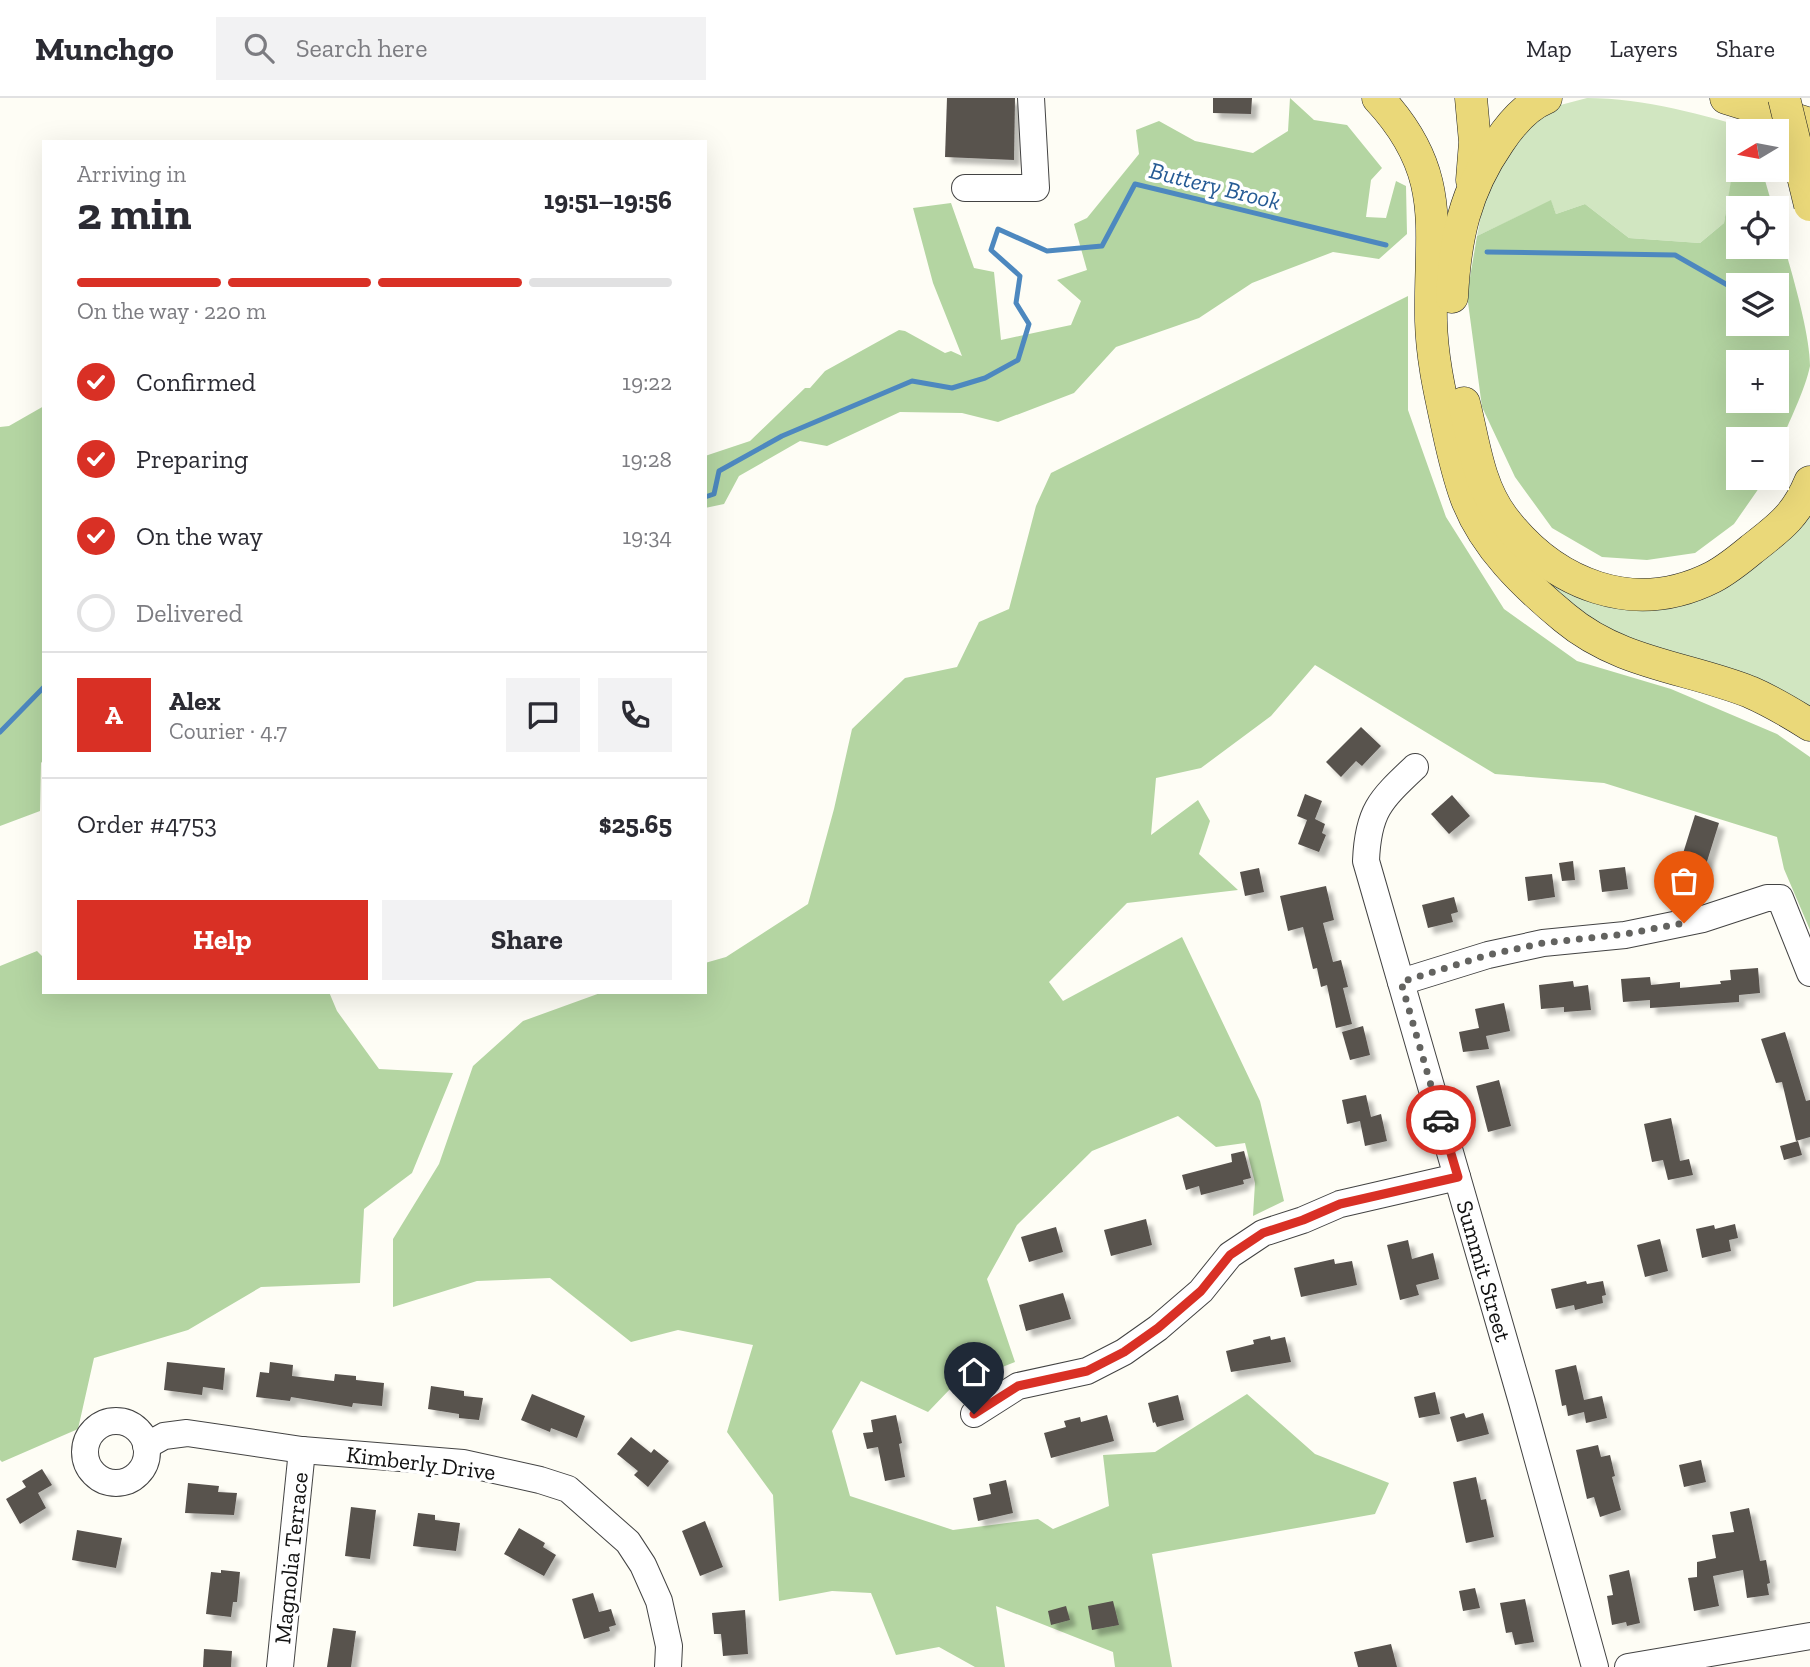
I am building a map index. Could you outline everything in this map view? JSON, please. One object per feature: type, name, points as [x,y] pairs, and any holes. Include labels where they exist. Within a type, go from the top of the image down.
[{"type":"main road","points":[[1378,98],[1419,157],[1429,188],[1434,232],[1431,323],[1436,374],[1461,483],[1485,536],[1541,597],[1588,634],[1646,661],[1750,692],[1810,725]]},
{"type":"main road","points":[[1471,98],[1475,142],[1471,192],[1454,267],[1452,327],[1456,370],[1479,465],[1490,497],[1510,527],[1543,560],[1569,578],[1597,588],[1648,594],[1682,589],[1723,571],[1780,528],[1795,512],[1810,482]]},
{"type":"main road","points":[[1471,192],[1481,169],[1506,132],[1531,106],[1546,98]]},
{"type":"main road","points":[[1726,98],[1810,124]]},
{"type":"main road","points":[[1784,98],[1810,205]]},
{"type":"street","points":[[965,188],[1036,188],[1031,98]]},
{"type":"street","name":"Summit Street","points":[[1415,767],[1387,793],[1375,811],[1367,835],[1366,861],[1458,1177],[1595,1667]]},
{"type":"street","points":[[1401,982],[1488,955],[1543,943],[1625,934],[1703,919],[1767,898],[1780,898],[1810,973]]},
{"type":"street","points":[[974,1414],[1018,1386],[1087,1371],[1124,1352],[1158,1328],[1201,1291],[1230,1255],[1263,1233],[1340,1204],[1458,1177]]},
{"type":"street","name":"Kimberly Drive","points":[[146,1446],[164,1436],[187,1433],[302,1450],[463,1463],[568,1489],[628,1542],[643,1565],[659,1601],[669,1646],[668,1667]]},
{"type":"street","name":"Magnolia Terrace","points":[[281,1667],[302,1450]]},
{"type":"street","points":[[1628,1667],[1810,1636]]},
{"type":"green space","points":[[1290,98],[1314,120],[1347,125],[1382,168],[1371,180],[1366,217],[1386,218],[1396,181],[1406,186],[1407,234],[1379,259],[1333,252],[1252,283],[1199,318],[1116,347],[1074,393],[998,422],[962,413],[900,412],[827,446],[800,441],[739,476],[724,504],[707,508],[707,455],[750,441],[805,388],[810,388],[825,371],[899,330],[945,353],[951,351],[962,356],[933,283],[913,208],[951,203],[974,268],[994,272],[1001,340],[1071,325],[1081,301],[1057,280],[1087,270],[1074,224],[1087,218],[1139,154],[1136,130],[1159,121],[1195,141],[1253,153],[1288,131]]},
{"type":"green space","points":[[1587,98],[1609,99],[1652,104],[1726,122],[1726,182],[1731,182],[1729,196],[1726,196],[1724,223],[1700,243],[1629,238],[1585,204],[1556,214],[1551,201],[1477,236],[1488,179],[1510,136],[1549,108]]},
{"type":"green space","points":[[1731,182],[1765,182],[1770,196],[1728,196]]},
{"type":"green space","points":[[1551,200],[1556,214],[1585,204],[1629,238],[1700,243],[1724,223],[1726,211],[1726,259],[1787,259],[1809,351],[1810,366],[1804,387],[1787,427],[1726,427],[1726,490],[1758,490],[1734,524],[1695,553],[1647,560],[1602,557],[1552,528],[1515,477],[1482,407],[1467,295],[1477,236]]},
{"type":"green space","points":[[1408,296],[1408,410],[1446,517],[1504,609],[1577,661],[1671,689],[1777,734],[1810,757],[1810,930],[1784,869],[1777,837],[1604,783],[1495,774],[1315,665],[1271,716],[1201,768],[1156,778],[1151,835],[1198,800],[1210,821],[1199,854],[1238,890],[1127,903],[1049,982],[1063,1001],[1182,937],[1260,1101],[1284,1201],[1253,1216],[1255,1183],[1245,1143],[1216,1147],[1178,1116],[1092,1151],[1017,1225],[987,1279],[1015,1362],[952,1387],[928,1412],[861,1381],[832,1431],[850,1496],[953,1530],[1038,1519],[1053,1529],[1109,1506],[1103,1455],[1155,1452],[1247,1394],[1315,1454],[1389,1483],[1375,1514],[1152,1554],[1172,1667],[1115,1667],[1113,1652],[996,1606],[1005,1667],[975,1667],[939,1647],[896,1655],[871,1593],[832,1591],[779,1601],[773,1495],[727,1432],[753,1345],[678,1330],[631,1342],[550,1278],[477,1281],[393,1307],[393,1239],[439,1164],[473,1066],[523,1021],[597,994],[707,994],[707,962],[726,957],[808,904],[852,729],[905,678],[957,667],[979,622],[1009,609],[1036,506],[1051,473]]},
{"type":"green space","points":[[42,407],[42,762],[40,811],[0,826],[0,427],[9,426]]},
{"type":"green space","points":[[1810,509],[1810,715],[1648,650],[1574,614],[1532,571],[1556,586],[1590,601],[1631,610],[1689,601]]},
{"type":"green space","points":[[37,951],[42,956],[42,994],[330,994],[337,1011],[379,1069],[453,1073],[412,1173],[364,1209],[360,1283],[261,1287],[188,1330],[94,1358],[78,1429],[2,1462],[0,1460],[0,966]]},
{"type":"building","points":[[947,98],[1015,98],[1014,160],[945,157]]},
{"type":"building","points":[[1213,98],[1252,98],[1251,114],[1213,113]]},
{"type":"building","points":[[1361,727],[1381,746],[1362,766],[1356,761],[1341,777],[1326,762]]},
{"type":"building","points":[[1305,794],[1322,801],[1315,819],[1325,824],[1322,833],[1326,835],[1319,852],[1298,844],[1307,820],[1297,816]]},
{"type":"building","points":[[1452,795],[1470,816],[1449,834],[1431,814]]},
{"type":"building","points":[[1695,815],[1719,823],[1704,871],[1680,863]]},
{"type":"building","points":[[1573,861],[1575,880],[1562,881],[1559,863]]},
{"type":"building","points":[[1625,867],[1628,889],[1602,892],[1599,870]]},
{"type":"building","points":[[1259,868],[1264,892],[1245,896],[1240,872]]},
{"type":"building","points":[[1552,874],[1555,897],[1528,901],[1525,877]]},
{"type":"building","points":[[1326,886],[1334,920],[1323,923],[1333,962],[1341,960],[1348,987],[1343,988],[1352,1024],[1336,1028],[1327,985],[1321,987],[1317,968],[1313,969],[1303,927],[1288,931],[1280,896]]},
{"type":"building","points":[[1454,897],[1458,912],[1451,914],[1453,922],[1428,928],[1422,905]]},
{"type":"building","points":[[1758,968],[1760,993],[1739,995],[1739,1002],[1650,1008],[1650,1000],[1623,1002],[1621,979],[1650,977],[1651,985],[1680,982],[1680,988],[1721,984],[1720,981],[1731,980],[1730,970]]},
{"type":"building","points":[[1573,981],[1574,987],[1588,985],[1591,1010],[1564,1012],[1564,1007],[1541,1009],[1539,985]]},
{"type":"building","points":[[1504,1003],[1510,1031],[1486,1036],[1489,1049],[1463,1052],[1459,1032],[1479,1028],[1475,1009]]},
{"type":"building","points":[[1363,1026],[1370,1055],[1350,1060],[1342,1032]]},
{"type":"building","points":[[1785,1032],[1806,1101],[1810,1100],[1810,1137],[1796,1141],[1782,1082],[1776,1083],[1761,1039]]},
{"type":"building","points":[[1499,1080],[1511,1126],[1488,1132],[1476,1086]]},
{"type":"building","points":[[1366,1095],[1371,1117],[1381,1114],[1387,1141],[1365,1146],[1360,1121],[1347,1124],[1342,1100]]},
{"type":"building","points":[[1671,1118],[1680,1161],[1689,1159],[1693,1175],[1668,1180],[1663,1160],[1652,1162],[1644,1124]]},
{"type":"building","points":[[1798,1141],[1802,1155],[1784,1160],[1780,1146]]},
{"type":"building","points":[[1244,1151],[1251,1178],[1243,1180],[1244,1184],[1201,1195],[1199,1186],[1186,1190],[1182,1175],[1232,1162],[1231,1154]]},
{"type":"building","points":[[1146,1219],[1152,1245],[1111,1256],[1104,1230]]},
{"type":"building","points":[[1735,1224],[1738,1238],[1729,1240],[1731,1251],[1702,1258],[1696,1229],[1714,1225],[1715,1229]]},
{"type":"building","points":[[1056,1227],[1063,1252],[1029,1262],[1021,1237]]},
{"type":"building","points":[[1660,1239],[1668,1271],[1645,1277],[1637,1245]]},
{"type":"building","points":[[1408,1240],[1412,1259],[1433,1253],[1439,1279],[1416,1285],[1419,1295],[1400,1300],[1387,1245]]},
{"type":"building","points":[[1334,1259],[1335,1264],[1352,1261],[1357,1285],[1301,1297],[1294,1268]]},
{"type":"building","points":[[1586,1281],[1587,1284],[1603,1281],[1606,1295],[1602,1296],[1603,1303],[1575,1310],[1574,1305],[1556,1309],[1551,1289]]},
{"type":"building","points":[[1063,1293],[1071,1319],[1026,1331],[1019,1305]]},
{"type":"building","points":[[1270,1336],[1271,1340],[1285,1337],[1291,1362],[1231,1372],[1226,1351],[1254,1344],[1253,1340]]},
{"type":"building","points":[[167,1362],[225,1368],[223,1390],[203,1387],[202,1395],[164,1390]]},
{"type":"building","points":[[270,1362],[293,1365],[292,1376],[334,1381],[335,1374],[356,1376],[356,1380],[384,1383],[382,1406],[353,1403],[352,1407],[291,1397],[290,1401],[256,1397],[260,1372],[269,1373]]},
{"type":"building","points":[[1576,1365],[1584,1400],[1602,1396],[1607,1418],[1586,1423],[1584,1412],[1568,1416],[1566,1405],[1562,1406],[1555,1370]]},
{"type":"building","points":[[431,1386],[464,1391],[464,1396],[483,1398],[479,1420],[459,1418],[459,1414],[428,1409]]},
{"type":"building","points":[[1435,1392],[1440,1414],[1419,1418],[1414,1397]]},
{"type":"building","points":[[532,1394],[585,1416],[577,1438],[551,1428],[550,1432],[521,1420]]},
{"type":"building","points":[[1178,1395],[1184,1420],[1157,1427],[1155,1422],[1153,1423],[1148,1403]]},
{"type":"building","points":[[1464,1413],[1466,1418],[1483,1413],[1489,1434],[1457,1442],[1450,1417]]},
{"type":"building","points":[[896,1415],[905,1477],[885,1481],[878,1447],[867,1449],[863,1433],[873,1432],[871,1420]]},
{"type":"building","points":[[1107,1415],[1114,1441],[1051,1458],[1044,1433],[1066,1427],[1064,1421],[1080,1417],[1081,1422]]},
{"type":"building","points":[[631,1437],[651,1453],[654,1449],[669,1461],[648,1487],[634,1475],[638,1471],[617,1454]]},
{"type":"building","points":[[1598,1445],[1601,1457],[1610,1455],[1615,1476],[1612,1477],[1621,1510],[1600,1517],[1594,1497],[1587,1499],[1576,1450]]},
{"type":"building","points":[[1701,1460],[1706,1482],[1684,1487],[1679,1465]]},
{"type":"building","points":[[42,1469],[52,1485],[38,1493],[46,1508],[20,1524],[6,1499],[26,1487],[22,1481]]},
{"type":"building","points":[[1476,1477],[1481,1500],[1486,1499],[1494,1537],[1466,1543],[1453,1482]]},
{"type":"building","points":[[1006,1480],[1013,1513],[978,1521],[973,1498],[991,1494],[989,1484]]},
{"type":"building","points":[[188,1483],[219,1486],[218,1492],[237,1493],[234,1515],[185,1513]]},
{"type":"building","points":[[351,1507],[376,1510],[370,1559],[345,1556]]},
{"type":"building","points":[[1749,1508],[1760,1561],[1766,1560],[1769,1595],[1747,1598],[1743,1570],[1713,1576],[1719,1606],[1694,1611],[1688,1578],[1697,1577],[1697,1562],[1716,1558],[1712,1535],[1734,1532],[1730,1512]]},
{"type":"building","points":[[418,1513],[435,1515],[435,1520],[460,1523],[456,1551],[413,1546]]},
{"type":"building","points":[[705,1521],[723,1567],[700,1576],[682,1531]]},
{"type":"building","points":[[519,1528],[545,1543],[543,1547],[556,1555],[544,1576],[504,1554]]},
{"type":"building","points":[[77,1530],[122,1538],[116,1568],[72,1560]]},
{"type":"building","points":[[221,1570],[240,1572],[237,1602],[233,1602],[231,1617],[206,1614],[211,1572],[221,1573]]},
{"type":"building","points":[[1629,1570],[1640,1623],[1612,1625],[1607,1596],[1613,1595],[1609,1575]]},
{"type":"building","points":[[1475,1588],[1480,1608],[1463,1611],[1459,1591]]},
{"type":"building","points":[[593,1593],[599,1612],[611,1609],[616,1625],[609,1627],[610,1631],[584,1639],[572,1599]]},
{"type":"building","points":[[1525,1599],[1534,1642],[1515,1645],[1512,1632],[1506,1633],[1500,1603]]},
{"type":"building","points":[[1113,1601],[1119,1625],[1092,1630],[1088,1606]]},
{"type":"building","points":[[1066,1606],[1070,1620],[1051,1625],[1048,1611]]},
{"type":"building","points":[[745,1610],[748,1654],[723,1656],[721,1634],[714,1634],[712,1613]]},
{"type":"building","points":[[333,1628],[356,1631],[351,1667],[327,1667]]},
{"type":"building","points":[[1391,1644],[1397,1667],[1358,1667],[1354,1652]]},
{"type":"building","points":[[204,1649],[232,1651],[231,1667],[203,1667]]},
{"type":"waterway","name":"Buttery Brook","points":[[707,496],[714,494],[719,471],[782,436],[912,381],[952,388],[985,378],[1018,360],[1029,324],[1016,303],[1020,276],[991,250],[998,229],[1047,251],[1102,246],[1135,184],[1386,245]]},
{"type":"waterway","name":"Buttery Brook","points":[[1487,252],[1675,255],[1726,284]]},
{"type":"waterway","name":"Buttery Brook","points":[[0,732],[42,689]]},
{"type":"way so far","points":[[1441,1120],[1401,982],[1488,955],[1543,943],[1625,934],[1684,923]]},
{"type":"route","points":[[974,1414],[992,1400],[1018,1386],[1087,1371],[1124,1352],[1158,1328],[1201,1291],[1230,1255],[1263,1233],[1340,1204],[1458,1177],[1441,1120]]}]
